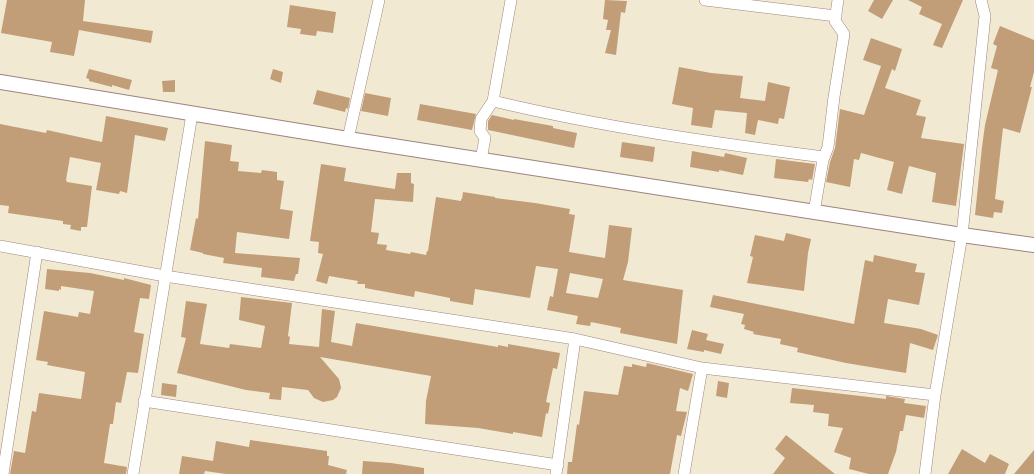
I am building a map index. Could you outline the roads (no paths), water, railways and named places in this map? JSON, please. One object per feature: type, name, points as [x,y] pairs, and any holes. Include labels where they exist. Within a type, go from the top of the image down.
[{"type":"street","points":[[348,140],[379,0]]},
{"type":"street","points":[[481,160],[485,138],[480,131],[481,119],[493,100],[511,0]]},
{"type":"street","points":[[705,0],[836,16]]},
{"type":"street","points":[[814,212],[824,156],[828,147],[844,34],[835,21],[838,0]]},
{"type":"street","points":[[981,0],[985,16]]},
{"type":"street","points":[[925,474],[935,395],[962,235],[985,16],[989,0]]},
{"type":"street","points":[[0,82],[348,140],[1034,245]]},
{"type":"street","points":[[493,100],[545,113],[642,131],[752,148],[824,156]]},
{"type":"street","points":[[133,474],[192,114]]},
{"type":"street","points":[[0,246],[165,276],[575,339],[702,368],[935,395]]},
{"type":"street","points":[[3,474],[37,252]]},
{"type":"street","points":[[144,401],[557,470],[575,339]]},
{"type":"street","points":[[684,474],[702,368]]}]
